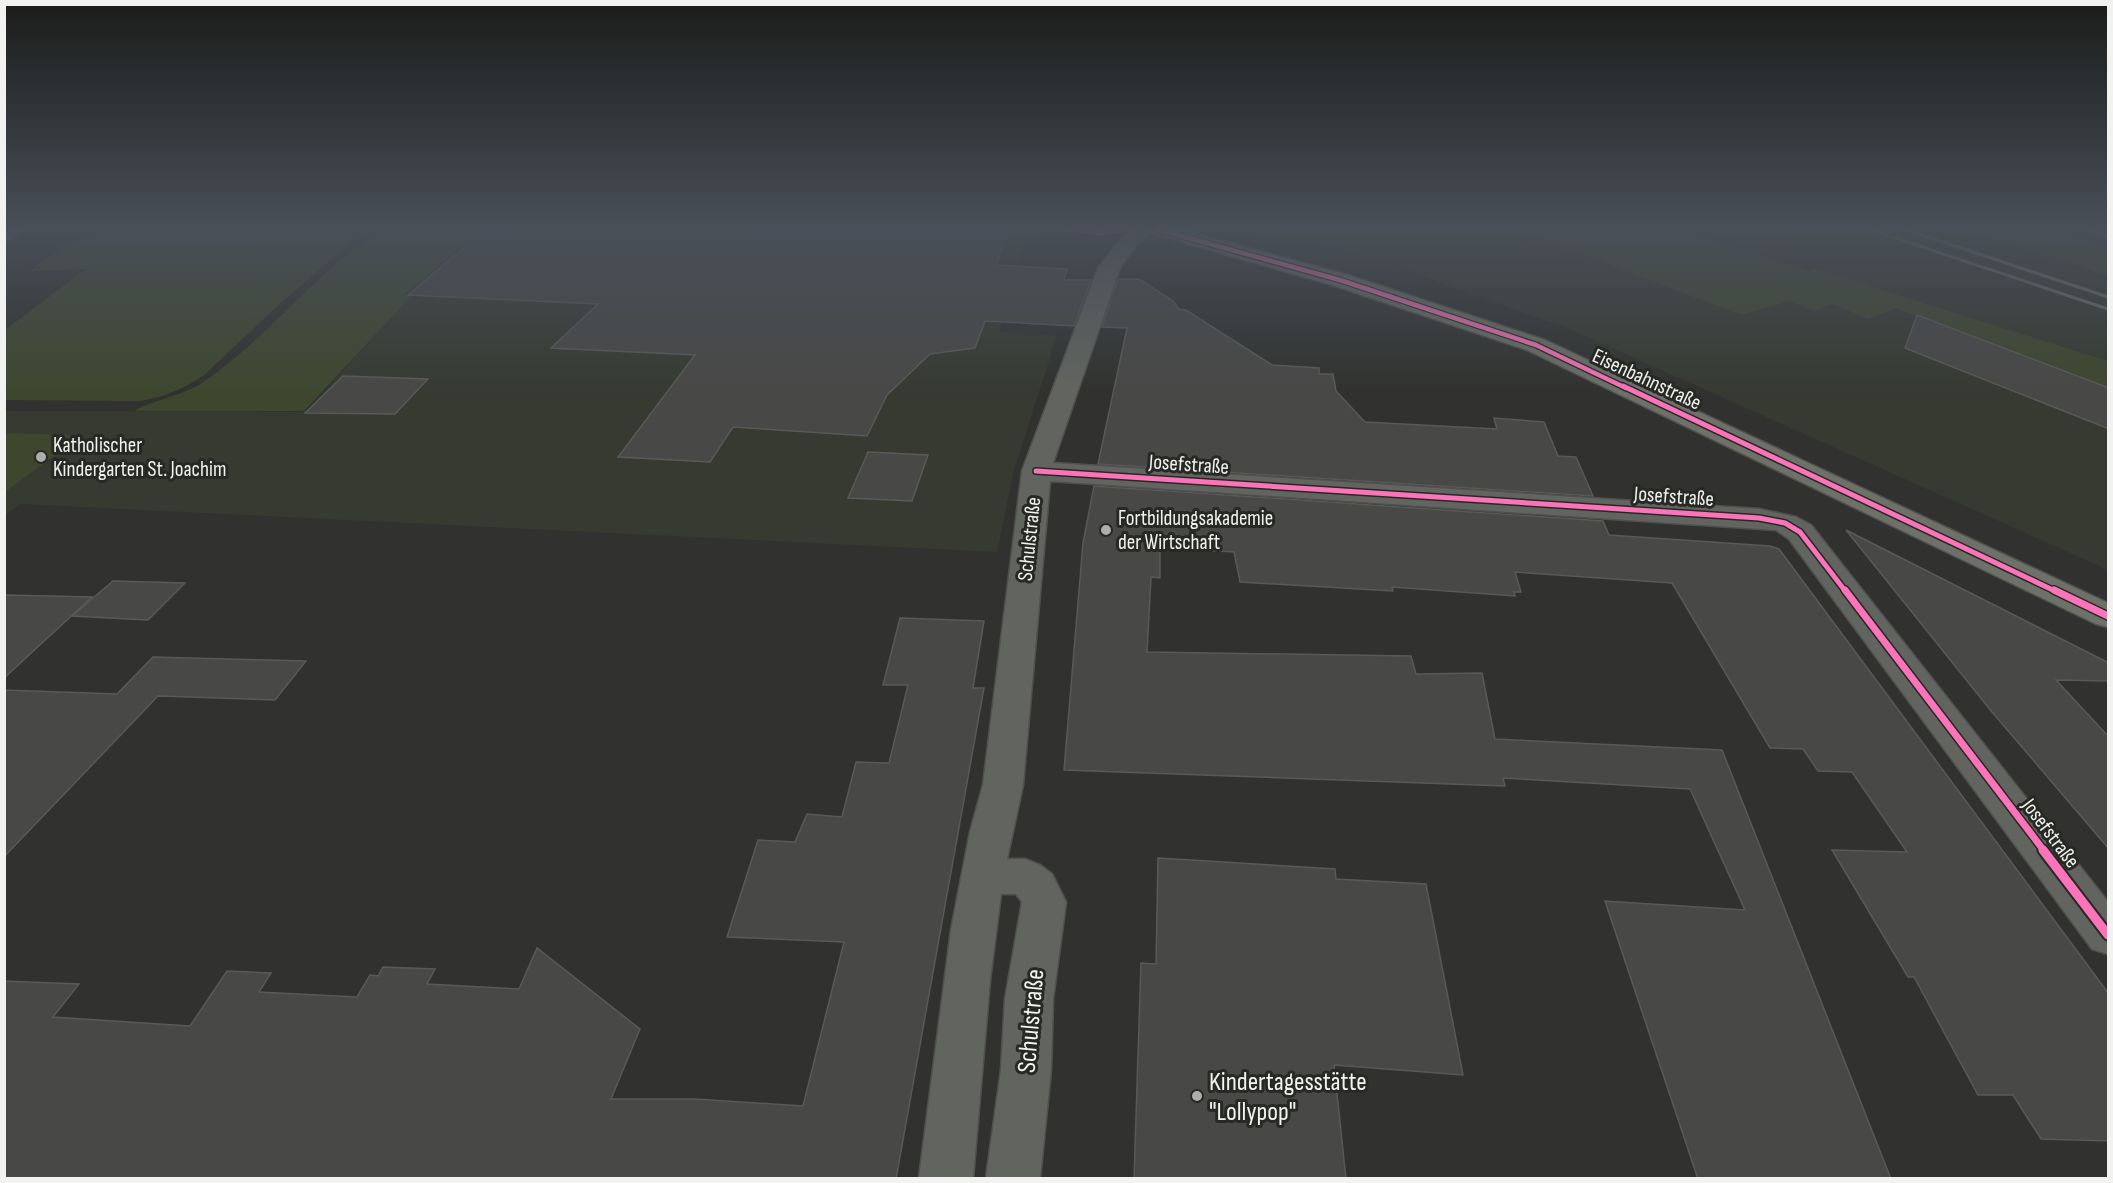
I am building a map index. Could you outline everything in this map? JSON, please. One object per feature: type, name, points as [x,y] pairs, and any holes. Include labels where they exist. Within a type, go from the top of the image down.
[{"type":"street","name":"Schulstraße","points":[[946,1179],[976,912],[992,822],[1003,785],[1036,471],[1104,282]]},
{"type":"street","name":"Eisenbahnstraße","points":[[1347,282],[1536,345],[2109,616]]},
{"type":"street","name":"Josefstraße","points":[[1036,471],[1759,518],[1785,523],[1800,532],[2109,935]]},
{"type":"street","name":"Schulstraße","points":[[984,876],[1025,877],[1037,887],[1044,902],[1029,999],[1026,1070],[1013,1179]]},
{"type":"shaded area","points":[[419,282],[1014,282],[999,332],[1057,336],[1014,470],[997,552],[20,504],[5,515],[5,411],[305,412],[410,298],[403,296]]},
{"type":"shaded area","points":[[1440,282],[2108,282],[2108,570],[1572,330]]},
{"type":"green space","points":[[68,282],[305,282],[204,375],[166,395],[140,401],[5,400],[5,330]]},
{"type":"green space","points":[[419,282],[404,295],[411,297],[304,411],[135,411],[202,383],[249,346],[315,283]]},
{"type":"green space","points":[[1655,282],[1857,282],[2108,361],[2108,388],[1896,308],[1869,319],[1832,304],[1814,311],[1789,301],[1742,315]]},
{"type":"green space","points":[[5,433],[82,435],[5,492]]},
{"type":"building","points":[[423,282],[1090,282],[1074,326],[985,321],[975,348],[930,354],[887,395],[867,436],[733,427],[710,462],[618,457],[695,355],[551,348],[598,304],[408,295]]},
{"type":"building","points":[[1117,282],[1144,282],[1173,301],[1179,309],[1186,310],[1272,365],[1319,368],[1319,374],[1333,374],[1336,391],[1365,422],[1497,429],[1494,418],[1544,422],[1558,456],[1576,457],[1593,496],[1098,464],[1127,328],[1102,327]]},
{"type":"building","points":[[1917,315],[2109,388],[2109,429],[1905,348]]},
{"type":"building","points":[[343,376],[428,379],[395,414],[305,413]]},
{"type":"building","points":[[868,452],[928,455],[912,501],[848,498]]},
{"type":"building","points":[[1094,486],[1603,521],[1609,535],[1770,546],[1779,549],[2109,994],[2109,1141],[2041,1139],[2013,1095],[1978,1095],[1914,977],[1908,977],[1832,850],[1907,852],[1852,772],[1818,771],[1803,749],[1770,748],[1672,583],[1515,572],[1521,592],[1514,592],[1515,596],[1392,587],[1393,591],[1240,582],[1234,552],[1160,548],[1160,578],[1151,577],[1147,652],[1411,656],[1416,674],[1482,673],[1495,739],[1722,750],[1891,1179],[1698,1179],[1605,901],[1745,910],[1690,789],[1503,778],[1505,786],[1064,770],[1083,543]]},
{"type":"building","points":[[1846,530],[2109,663],[2109,681],[2056,680],[2109,737],[2109,849],[1992,712]]},
{"type":"building","points":[[113,581],[185,583],[148,620],[72,616]]},
{"type":"building","points":[[4,595],[92,597],[4,678]]},
{"type":"building","points":[[900,618],[984,621],[973,688],[984,688],[896,1179],[4,1179],[4,981],[79,984],[53,1017],[190,1026],[227,971],[271,973],[259,992],[357,997],[370,975],[378,976],[383,967],[435,969],[427,984],[519,989],[537,948],[640,1029],[611,1099],[695,1099],[803,1106],[844,942],[727,937],[758,840],[795,842],[807,814],[842,817],[856,762],[889,763],[908,685],[883,685]]},
{"type":"building","points":[[153,657],[306,661],[275,700],[158,696],[4,857],[4,690],[117,694]]},
{"type":"building","points":[[1158,858],[1335,869],[1336,879],[1426,884],[1463,1075],[1334,1065],[1346,1179],[1134,1179],[1141,963],[1156,964]]},
{"type":"railway","points":[[2028,282],[2108,309]]},
{"type":"railway","points":[[2064,282],[2108,297]]},
{"type":"cycle path","points":[[1347,282],[1536,345],[2108,616]]},
{"type":"cycle path","points":[[1036,471],[1759,518],[1785,523],[1800,532],[2108,935]]},
{"type":"place","name":"Katholischer Kindergarten St. Joachim","points":[[41,457]]},
{"type":"place","name":"Fortbildungsakademie der Wirtschaft","points":[[1106,530]]},
{"type":"place","name":"Kindertagesstätte \"Lollypop\"","points":[[1197,1096]]}]
